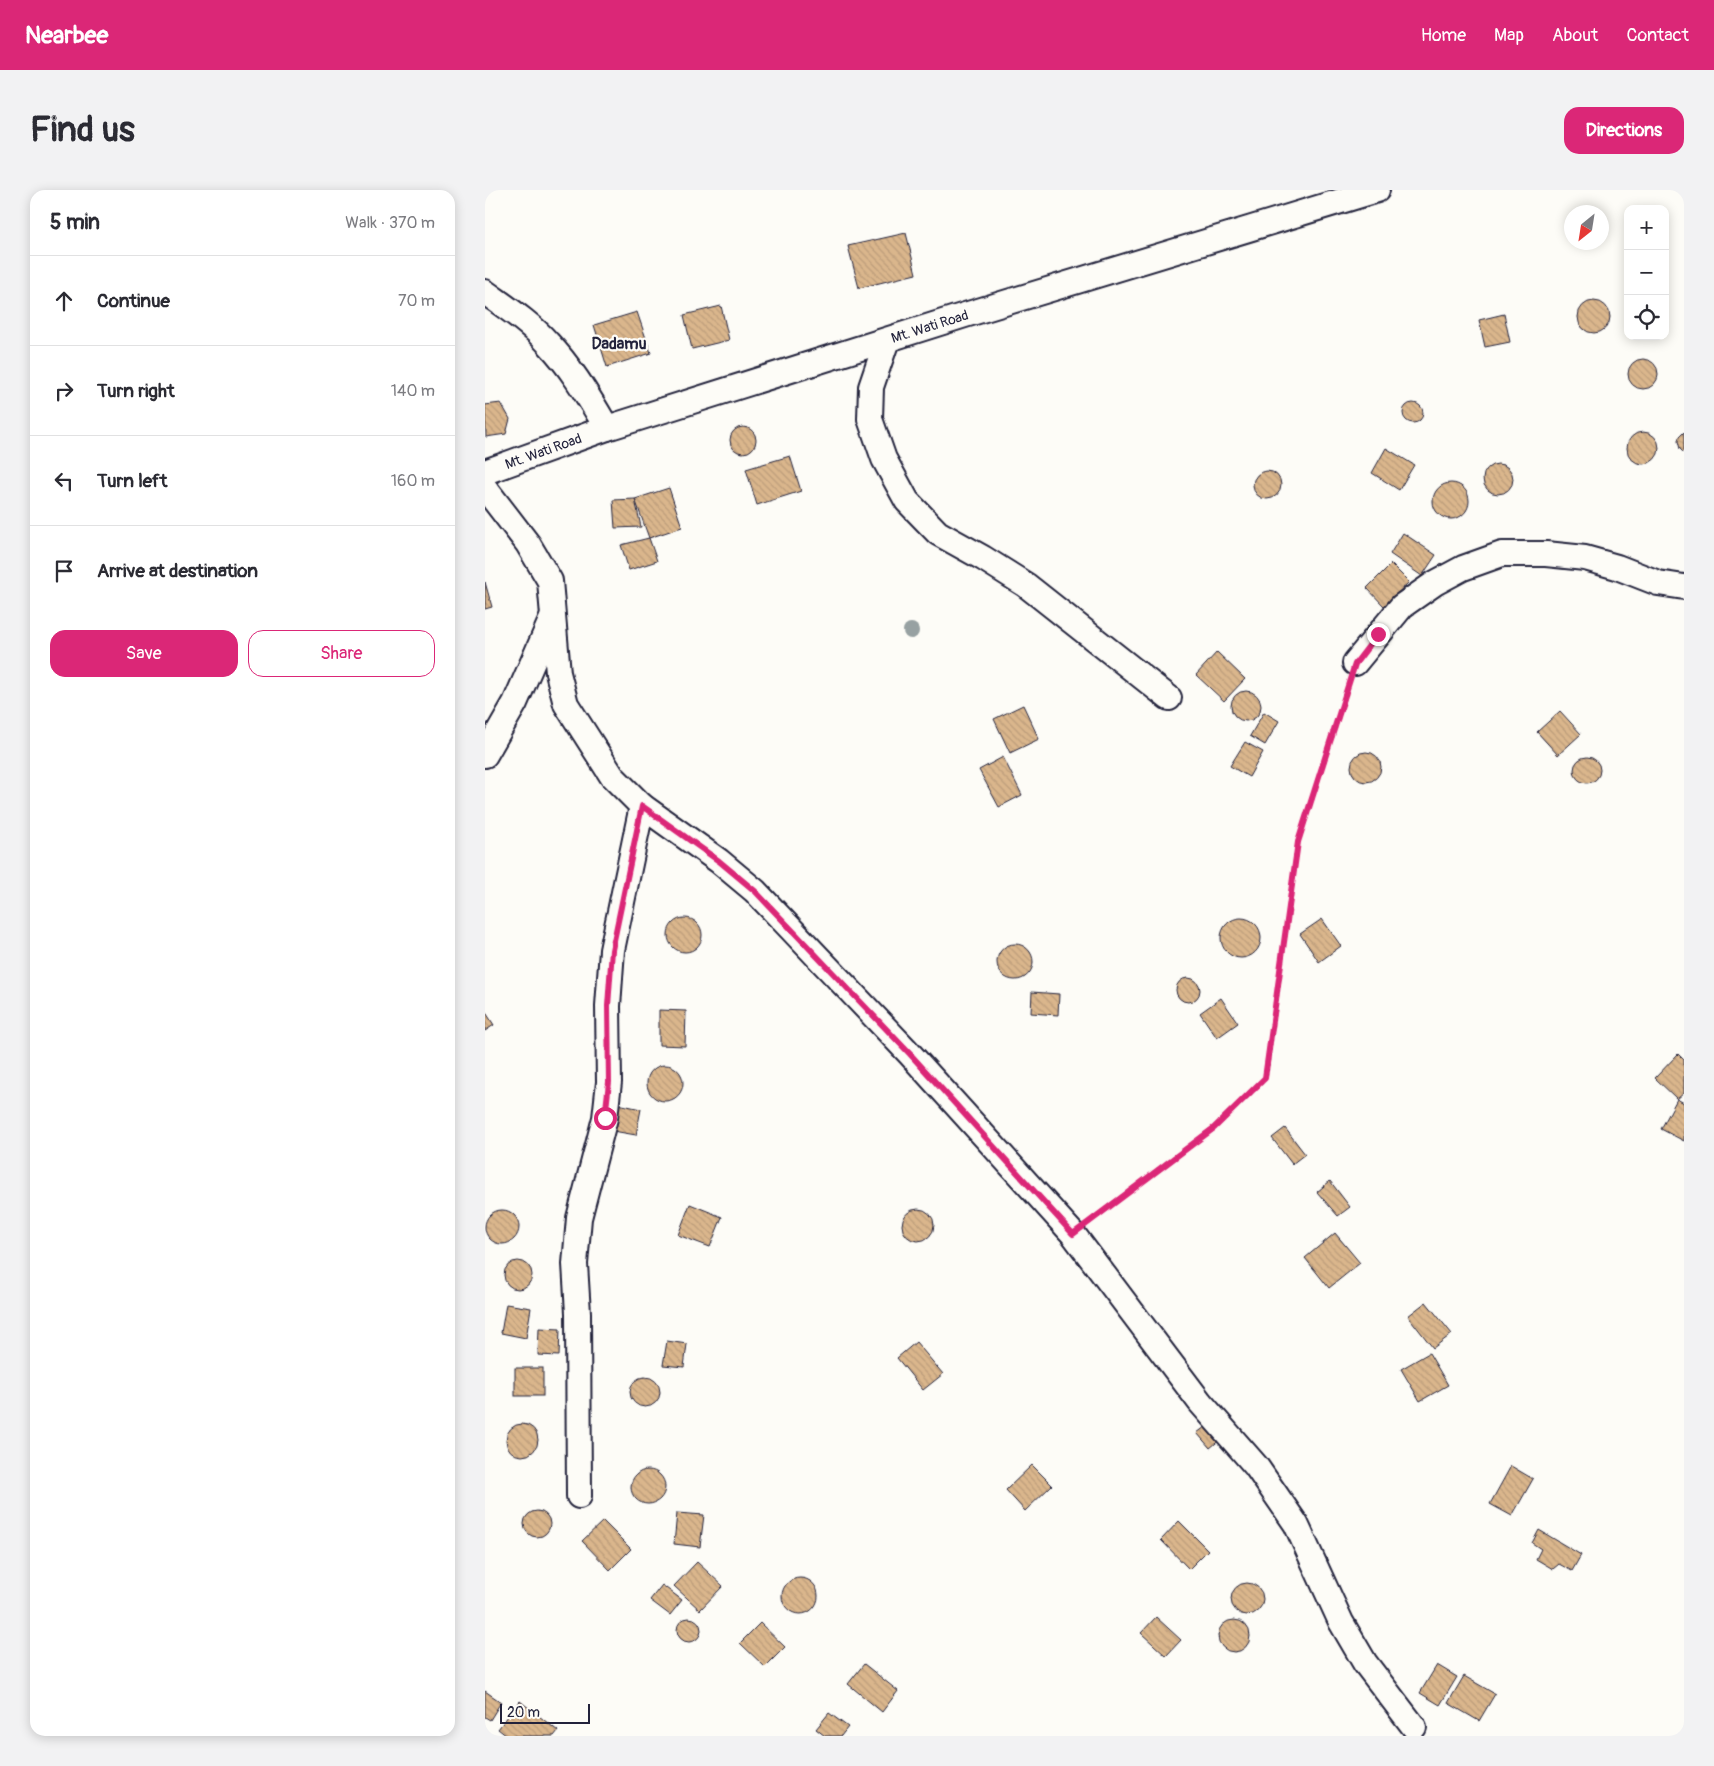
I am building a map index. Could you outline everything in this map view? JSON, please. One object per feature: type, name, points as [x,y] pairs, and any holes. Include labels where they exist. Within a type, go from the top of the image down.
[{"type":"street","name":"Mt. Wati Road","points":[[485,472],[607,428],[1377,190]]},
{"type":"street","points":[[485,292],[518,316],[547,342],[578,380],[607,428]]},
{"type":"street","points":[[887,340],[871,387],[870,419],[884,459],[907,502],[938,533],[983,558],[1026,586],[1169,698]]},
{"type":"street","points":[[485,488],[528,544],[550,581],[558,673],[566,704],[612,776],[642,806],[719,861],[755,891],[910,1054],[1073,1234],[1200,1402],[1257,1466],[1296,1524],[1341,1622],[1365,1663],[1414,1727]]},
{"type":"street","points":[[1355,664],[1402,606],[1435,583],[1456,572],[1502,554],[1546,554],[1585,558],[1617,567],[1658,583],[1684,587]]},
{"type":"street","points":[[485,756],[515,704],[553,616]]},
{"type":"street","points":[[579,1496],[578,1313],[575,1264],[579,1218],[605,1118],[609,1082],[608,1006],[612,950],[642,806]]},
{"type":"path","points":[[1073,1234],[1214,1128],[1265,1078],[1298,842],[1355,664]]},
{"type":"building","points":[[906,233],[916,274],[859,288],[848,246]]},
{"type":"building","points":[[1594,301],[1606,305],[1610,317],[1606,329],[1594,333],[1582,329],[1578,317],[1582,305]]},
{"type":"building","points":[[721,306],[729,340],[692,349],[684,315]]},
{"type":"building","points":[[637,312],[651,353],[607,367],[594,325]]},
{"type":"building","points":[[1504,314],[1510,342],[1485,347],[1479,320]]},
{"type":"building","points":[[1643,359],[1649,360],[1657,368],[1657,380],[1649,388],[1643,389],[1637,388],[1629,380],[1628,374],[1629,368],[1637,360]]},
{"type":"building","points":[[501,403],[510,419],[506,434],[486,437],[485,405]]},
{"type":"building","points":[[1413,403],[1420,406],[1423,413],[1420,420],[1413,423],[1406,420],[1403,413],[1406,406]]},
{"type":"building","points":[[743,427],[752,431],[756,440],[752,449],[743,453],[734,449],[730,440],[734,431]]},
{"type":"building","points":[[1643,432],[1649,433],[1654,437],[1658,442],[1658,454],[1654,459],[1649,463],[1643,464],[1637,463],[1632,459],[1628,454],[1627,448],[1628,442],[1632,437],[1637,433]]},
{"type":"building","points":[[1684,432],[1684,453],[1680,449],[1678,441]]},
{"type":"building","points":[[1386,448],[1414,465],[1399,490],[1372,473]]},
{"type":"building","points":[[790,456],[801,491],[757,505],[746,469]]},
{"type":"building","points":[[1498,464],[1509,468],[1513,479],[1509,490],[1498,494],[1487,490],[1483,479],[1487,468]]},
{"type":"building","points":[[1267,471],[1277,475],[1281,485],[1277,495],[1267,499],[1257,495],[1253,485],[1257,475]]},
{"type":"building","points":[[1451,483],[1464,488],[1469,501],[1464,514],[1451,519],[1438,514],[1433,501],[1438,488]]},
{"type":"building","points":[[669,488],[682,527],[649,538],[635,499]]},
{"type":"building","points":[[635,499],[641,527],[615,528],[613,500]]},
{"type":"building","points":[[1403,533],[1436,555],[1422,576],[1390,554]]},
{"type":"building","points":[[649,538],[657,561],[629,570],[621,545]]},
{"type":"building","points":[[1391,564],[1409,582],[1384,606],[1367,588]]},
{"type":"building","points":[[485,582],[492,607],[485,609]]},
{"type":"building","points":[[1217,652],[1245,679],[1224,701],[1196,675]]},
{"type":"building","points":[[1246,691],[1256,696],[1261,706],[1256,716],[1246,721],[1236,716],[1231,706],[1236,696]]},
{"type":"building","points":[[1023,705],[1039,739],[1010,753],[994,719]]},
{"type":"building","points":[[1560,711],[1581,734],[1558,755],[1537,732]]},
{"type":"building","points":[[1264,712],[1279,721],[1265,745],[1250,736]]},
{"type":"building","points":[[1245,742],[1263,752],[1249,777],[1230,766]]},
{"type":"building","points":[[1366,752],[1376,757],[1381,767],[1376,777],[1366,782],[1356,777],[1351,767],[1356,757]]},
{"type":"building","points":[[1003,757],[1022,795],[999,807],[979,770]]},
{"type":"building","points":[[1587,757],[1596,761],[1600,770],[1596,779],[1587,783],[1578,779],[1574,770],[1578,761]]},
{"type":"building","points":[[685,918],[697,923],[702,935],[697,947],[685,952],[673,947],[668,935],[673,923]]},
{"type":"building","points":[[1237,918],[1245,918],[1252,921],[1258,927],[1261,938],[1258,949],[1252,955],[1245,958],[1237,958],[1230,955],[1224,949],[1221,942],[1221,934],[1224,927],[1230,921]]},
{"type":"building","points":[[1322,919],[1341,946],[1319,962],[1300,934]]},
{"type":"building","points":[[1015,944],[1027,950],[1033,962],[1027,974],[1015,980],[1003,974],[997,962],[1003,950]]},
{"type":"building","points":[[1188,978],[1197,981],[1200,990],[1197,999],[1188,1002],[1179,999],[1176,990],[1179,981]]},
{"type":"building","points":[[1032,992],[1059,994],[1058,1015],[1031,1013]]},
{"type":"building","points":[[1221,998],[1238,1023],[1217,1038],[1200,1013]]},
{"type":"building","points":[[659,1010],[686,1011],[685,1046],[659,1045]]},
{"type":"building","points":[[485,1011],[494,1025],[485,1031]]},
{"type":"building","points":[[1678,1054],[1684,1060],[1684,1093],[1677,1099],[1655,1078]]},
{"type":"building","points":[[665,1065],[672,1066],[678,1070],[682,1076],[682,1090],[678,1096],[672,1100],[665,1101],[658,1100],[652,1096],[648,1090],[647,1083],[648,1076],[652,1070],[658,1066]]},
{"type":"building","points":[[1677,1099],[1684,1103],[1684,1141],[1661,1129]]},
{"type":"building","points":[[618,1104],[641,1109],[636,1135],[613,1131]]},
{"type":"building","points":[[1285,1128],[1305,1154],[1292,1164],[1272,1138]]},
{"type":"building","points":[[1330,1181],[1350,1207],[1338,1216],[1317,1192]]},
{"type":"building","points":[[690,1204],[722,1217],[710,1247],[678,1235]]},
{"type":"building","points":[[918,1209],[930,1213],[934,1225],[930,1237],[918,1241],[906,1237],[902,1225],[906,1213]]},
{"type":"building","points":[[502,1210],[509,1211],[514,1215],[518,1220],[518,1234],[514,1239],[509,1243],[502,1244],[495,1243],[490,1239],[486,1234],[485,1227],[486,1220],[490,1215],[495,1211]]},
{"type":"building","points":[[1335,1233],[1360,1263],[1329,1288],[1305,1258]]},
{"type":"building","points":[[518,1261],[528,1265],[532,1275],[528,1285],[518,1289],[508,1285],[504,1275],[508,1265]]},
{"type":"building","points":[[1426,1302],[1452,1334],[1433,1348],[1408,1316]]},
{"type":"building","points":[[506,1304],[531,1308],[526,1338],[501,1333]]},
{"type":"building","points":[[539,1328],[560,1329],[559,1356],[538,1355]]},
{"type":"building","points":[[667,1341],[687,1344],[684,1367],[663,1365]]},
{"type":"building","points":[[916,1342],[943,1374],[923,1390],[897,1358]]},
{"type":"building","points":[[1429,1353],[1448,1385],[1420,1401],[1401,1369]]},
{"type":"building","points":[[515,1368],[543,1368],[543,1396],[515,1396]]},
{"type":"building","points":[[645,1377],[656,1381],[660,1392],[656,1403],[645,1407],[634,1403],[630,1392],[634,1381]]},
{"type":"building","points":[[522,1424],[534,1428],[538,1440],[534,1452],[522,1456],[510,1452],[506,1440],[510,1428]]},
{"type":"building","points":[[1209,1424],[1221,1439],[1210,1448],[1197,1433]]},
{"type":"building","points":[[1032,1465],[1052,1485],[1025,1511],[1006,1490]]},
{"type":"building","points":[[1511,1466],[1533,1479],[1512,1516],[1490,1504]]},
{"type":"building","points":[[648,1470],[655,1471],[660,1475],[664,1480],[664,1494],[660,1499],[655,1503],[648,1504],[641,1503],[636,1499],[632,1494],[631,1487],[632,1480],[636,1475],[641,1471]]},
{"type":"building","points":[[537,1511],[546,1515],[550,1524],[546,1533],[537,1537],[528,1533],[524,1524],[528,1515]]},
{"type":"building","points":[[677,1513],[704,1515],[700,1547],[674,1544]]},
{"type":"building","points":[[603,1521],[631,1549],[610,1570],[582,1541]]},
{"type":"building","points":[[1179,1521],[1208,1550],[1189,1569],[1161,1540]]},
{"type":"building","points":[[1539,1530],[1581,1555],[1572,1571],[1559,1564],[1553,1569],[1536,1559],[1541,1549],[1532,1543]]},
{"type":"building","points":[[697,1562],[723,1586],[700,1610],[674,1586]]},
{"type":"building","points":[[800,1578],[807,1579],[813,1583],[817,1589],[817,1603],[813,1609],[807,1613],[800,1614],[793,1613],[787,1609],[783,1603],[782,1596],[783,1589],[787,1583],[793,1579]]},
{"type":"building","points":[[1247,1583],[1253,1584],[1258,1588],[1262,1593],[1262,1605],[1258,1610],[1253,1614],[1247,1615],[1241,1614],[1236,1610],[1232,1605],[1231,1599],[1232,1593],[1236,1588],[1241,1584]]},
{"type":"building","points":[[662,1585],[682,1600],[670,1615],[650,1600]]},
{"type":"building","points":[[1156,1617],[1181,1640],[1166,1656],[1141,1633]]},
{"type":"building","points":[[689,1618],[698,1621],[701,1630],[698,1639],[689,1642],[680,1639],[677,1630],[680,1621]]},
{"type":"building","points":[[1234,1620],[1240,1621],[1245,1625],[1249,1630],[1249,1642],[1245,1647],[1240,1651],[1234,1652],[1228,1651],[1223,1647],[1219,1642],[1218,1636],[1219,1630],[1223,1625],[1228,1621]]},
{"type":"building","points":[[760,1623],[785,1647],[765,1667],[740,1643]]},
{"type":"building","points":[[864,1664],[898,1691],[882,1712],[848,1684]]},
{"type":"building","points":[[1437,1665],[1457,1677],[1440,1705],[1420,1693]]},
{"type":"building","points":[[1464,1676],[1495,1694],[1479,1721],[1448,1703]]},
{"type":"building","points":[[485,1691],[501,1702],[490,1720],[485,1717]]},
{"type":"building","points":[[520,1701],[558,1731],[554,1736],[507,1736],[498,1729]]},
{"type":"building","points":[[829,1713],[848,1727],[841,1736],[825,1736],[816,1729]]},
{"type":"district","name":"Dadamu","points":[[619,343]]},
{"type":"route","points":[[605,1118],[609,1082],[608,1006],[612,950],[642,806],[719,861],[755,891],[910,1054],[1073,1234],[1214,1128],[1265,1078],[1298,842],[1355,664],[1378,634]]}]
